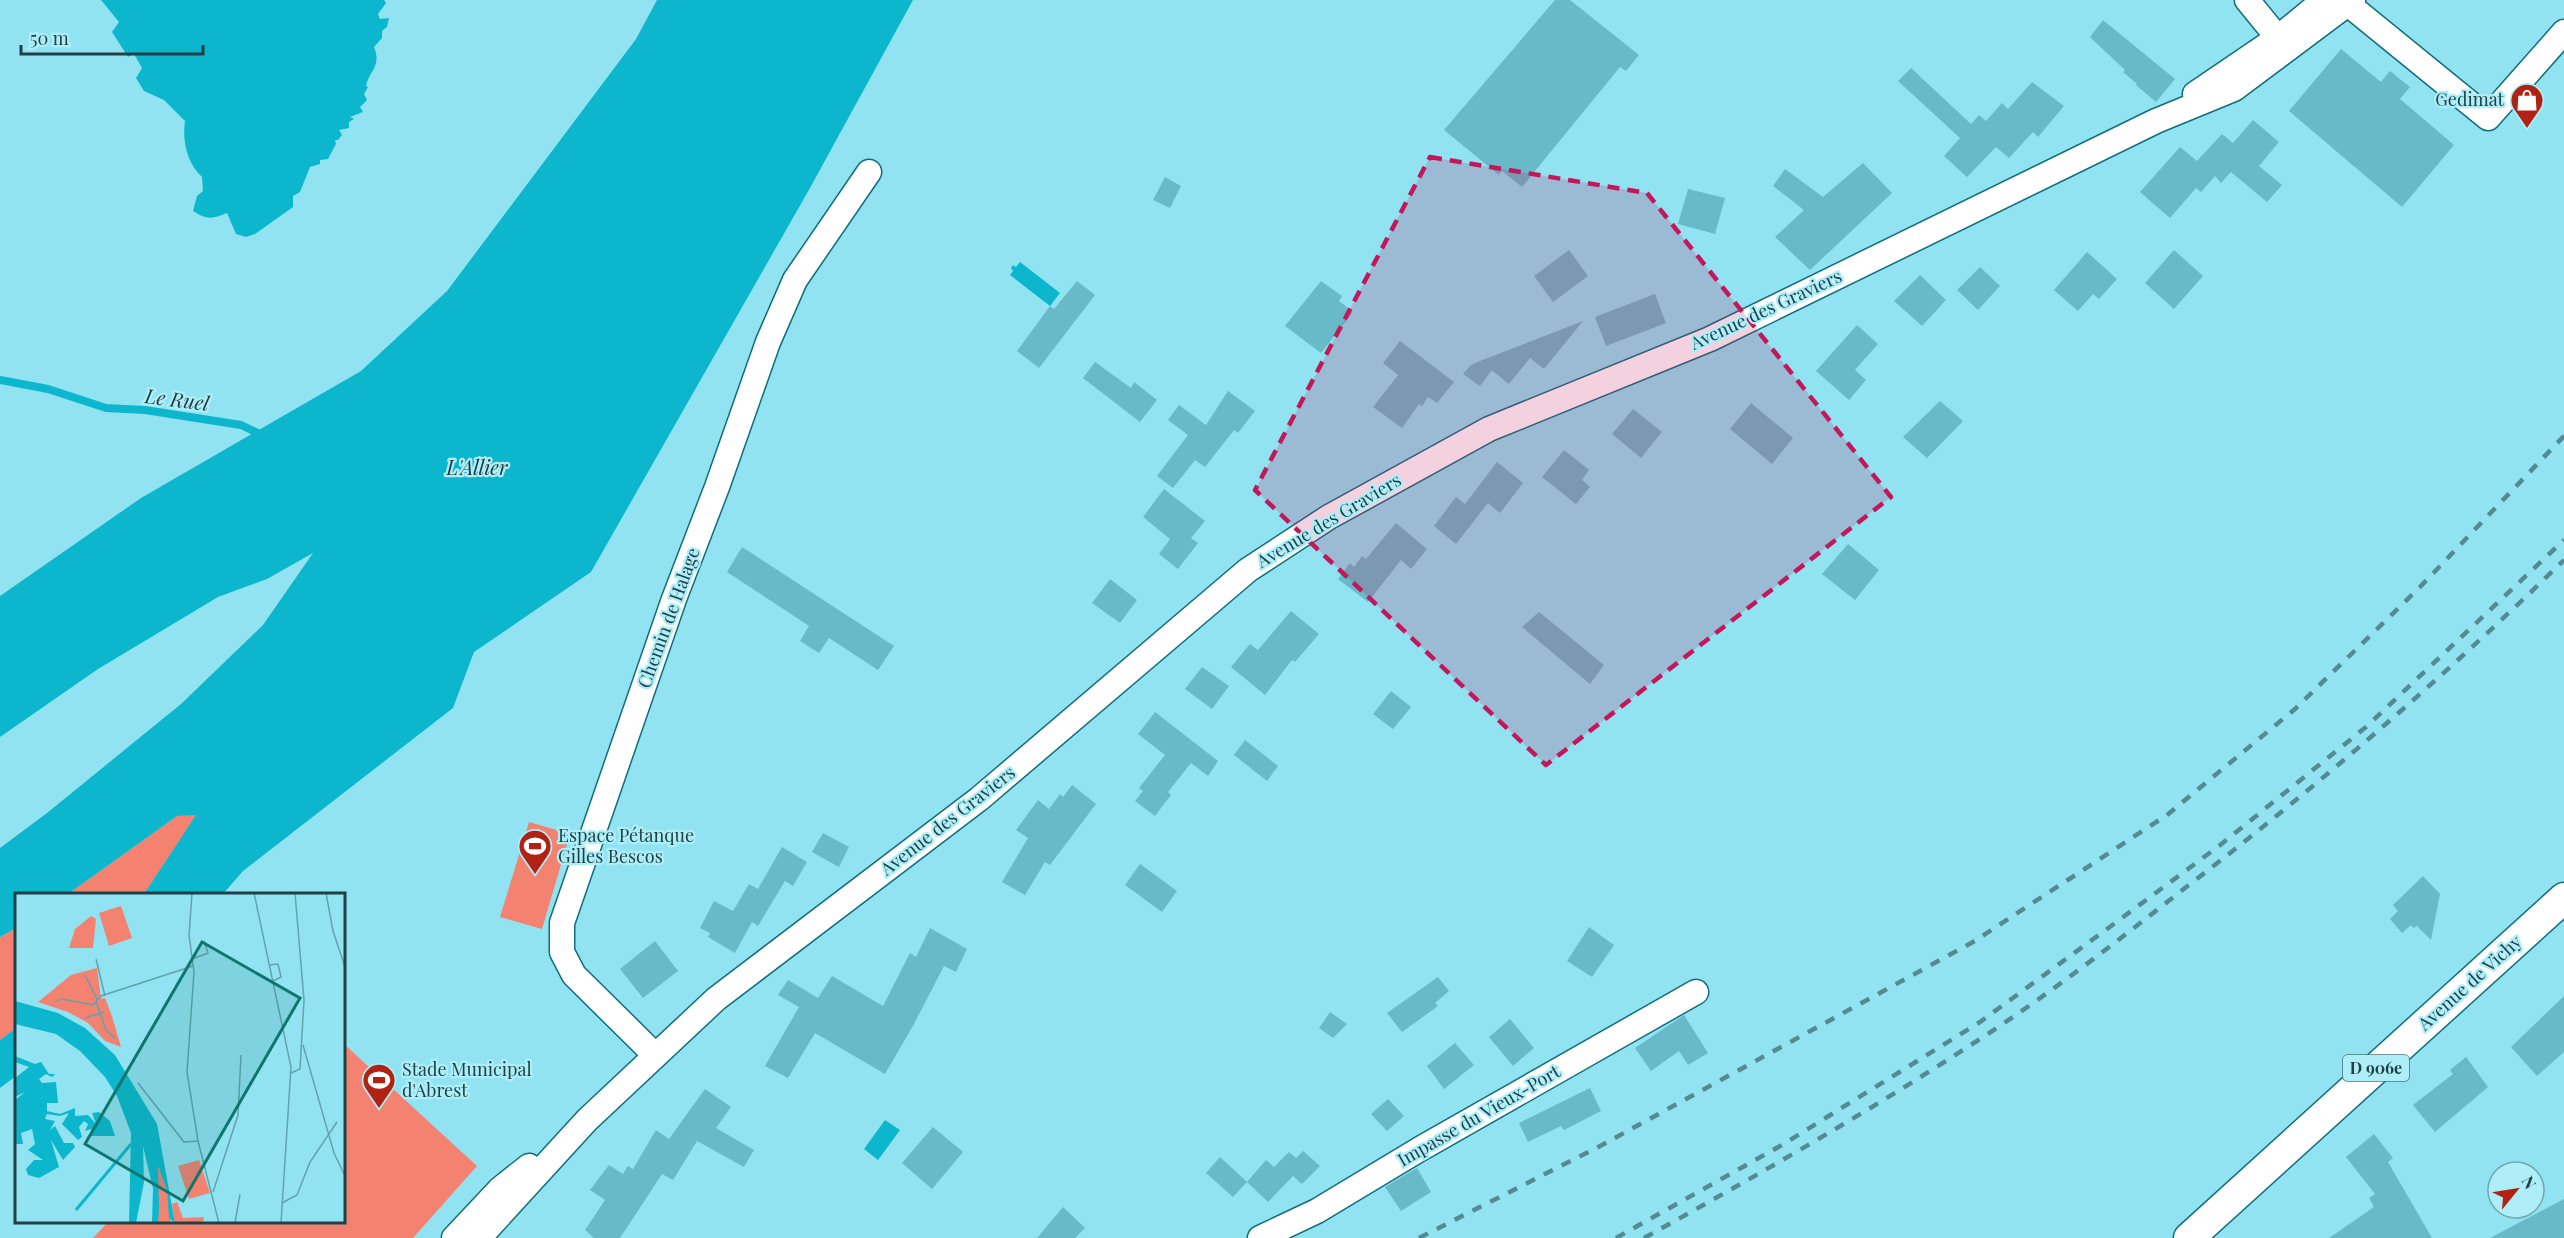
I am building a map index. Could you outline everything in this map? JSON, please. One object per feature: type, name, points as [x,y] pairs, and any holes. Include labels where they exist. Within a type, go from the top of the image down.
[{"type":"main road","name":"Avenue de Vichy","points":[[2189,1238],[2564,898]]},
{"type":"street","points":[[2247,0],[2284,44]]},
{"type":"street","name":"Avenue des Graviers","points":[[479,1238],[587,1120],[716,999],[979,799],[1248,570],[1329,517],[1489,429],[1710,339],[2156,121],[2234,89],[2284,44],[2324,0]]},
{"type":"street","points":[[2350,1],[2488,118],[2564,32]]},
{"type":"street","name":"Avenue des Graviers","points":[[2284,44],[2350,1]]},
{"type":"street","name":"Chemin de Halage","points":[[655,1055],[574,975],[562,952],[562,922],[674,599],[717,487],[768,342],[795,280],[869,172]]},
{"type":"street","name":"Impasse du Vieux-Port","points":[[1260,1238],[1317,1211],[1420,1149],[1696,992]]},
{"type":"street","name":"Avenue des Graviers","points":[[454,1238],[500,1189],[587,1120]]},
{"type":"highlighted area","points":[[1430,157],[1647,193],[1891,497],[1546,765],[1255,490]]},
{"type":"shaded area","points":[[197,814],[145,893],[69,893],[177,816]]},
{"type":"shaded area","name":"Espace Pétanque Gilles Bescos","points":[[529,822],[570,834],[542,929],[500,917]]},
{"type":"shaded area","points":[[15,929],[15,1029],[0,1040],[0,937]]},
{"type":"shaded area","name":"Stade Municipal d'Abrest","points":[[345,1045],[477,1166],[413,1238],[93,1238],[107,1223],[345,1223]]},
{"type":"water","points":[[101,0],[384,0],[386,3],[378,14],[380,19],[389,18],[387,27],[382,31],[382,38],[374,47],[377,59],[364,94],[367,100],[360,107],[363,112],[350,117],[354,119],[349,122],[349,128],[339,130],[342,135],[335,140],[336,144],[328,159],[320,160],[320,164],[310,167],[300,192],[293,196],[293,207],[255,234],[246,237],[236,234],[227,213],[210,218],[193,211],[197,196],[203,191],[202,177],[189,158],[184,136],[185,121],[164,100],[144,91],[136,78],[142,68],[134,54],[128,57],[112,32],[119,22]]},
{"type":"water","name":"L'Allier","points":[[657,0],[913,0],[810,188],[591,572],[474,652],[453,708],[243,871],[224,893],[145,893],[196,815],[177,816],[69,893],[15,893],[15,929],[0,937],[0,848],[47,813],[181,704],[263,625],[313,553],[267,579],[218,597],[98,669],[0,737],[0,596],[141,498],[361,371],[447,291],[636,39]]},
{"type":"water","points":[[1020,262],[1060,293],[1050,306],[1010,275],[1013,265],[1016,267]]},
{"type":"water","points":[[15,1029],[15,1077],[0,1088],[0,1040]]},
{"type":"water","points":[[885,1120],[900,1130],[878,1160],[864,1149]]},
{"type":"building","points":[[1555,0],[1570,0],[1639,55],[1626,71],[1620,67],[1522,187],[1502,171],[1499,175],[1444,130]]},
{"type":"building","points":[[2103,20],[2175,79],[2156,102],[2136,85],[2123,72],[2125,70],[2090,37]]},
{"type":"building","points":[[2341,49],[2381,82],[2390,71],[2410,87],[2400,99],[2454,145],[2402,207],[2289,111]]},
{"type":"building","points":[[1911,68],[1971,124],[1979,115],[1986,121],[2002,103],[2008,109],[2032,82],[2064,106],[2038,137],[2033,132],[2009,158],[1996,147],[1967,177],[1944,156],[1960,138],[1898,81]]},
{"type":"building","points":[[2253,120],[2279,142],[2259,166],[2282,185],[2267,202],[2231,172],[2221,183],[2215,176],[2201,192],[2196,188],[2170,218],[2140,192],[2180,147],[2197,161],[2222,134],[2233,143]]},
{"type":"building","points":[[1863,163],[1892,193],[1810,270],[1775,237],[1804,210],[1773,186],[1785,169],[1823,197]]},
{"type":"building","points":[[1165,177],[1181,186],[1170,208],[1153,200]]},
{"type":"building","points":[[1688,189],[1725,198],[1715,234],[1678,224]]},
{"type":"building","points":[[1569,250],[1588,276],[1553,302],[1534,276]]},
{"type":"building","points":[[2174,250],[2203,276],[2174,309],[2145,283]]},
{"type":"building","points":[[2087,252],[2117,279],[2099,299],[2093,294],[2078,311],[2054,290]]},
{"type":"building","points":[[1980,267],[2000,286],[1978,310],[1957,290]]},
{"type":"building","points":[[1920,275],[1946,300],[1922,326],[1894,301]]},
{"type":"building","points":[[1077,281],[1095,295],[1039,368],[1017,351],[1050,306],[1054,309]]},
{"type":"building","points":[[1321,281],[1342,296],[1339,301],[1353,312],[1321,353],[1285,326]]},
{"type":"building","points":[[1655,294],[1666,323],[1606,346],[1595,317]]},
{"type":"building","points":[[1583,321],[1544,369],[1530,358],[1509,384],[1480,361]]},
{"type":"building","points":[[1857,325],[1878,344],[1855,370],[1866,380],[1849,400],[1816,371]]},
{"type":"building","points":[[1400,341],[1454,382],[1437,403],[1428,397],[1422,406],[1419,404],[1402,428],[1373,407],[1398,375],[1383,363]]},
{"type":"building","points":[[1480,361],[1492,370],[1480,386],[1463,374],[1471,365]]},
{"type":"building","points":[[1095,362],[1131,388],[1134,382],[1157,400],[1140,422],[1083,378]]},
{"type":"building","points":[[1228,391],[1255,411],[1238,433],[1234,430],[1205,467],[1195,460],[1173,488],[1157,476],[1188,435],[1168,420],[1179,405],[1206,425]]},
{"type":"building","points":[[1940,401],[1963,421],[1927,458],[1903,437]]},
{"type":"building","points":[[1751,403],[1793,438],[1772,464],[1730,429]]},
{"type":"building","points":[[1633,409],[1662,432],[1641,458],[1612,434]]},
{"type":"building","points":[[1564,450],[1589,470],[1582,480],[1590,487],[1576,504],[1542,477]]},
{"type":"building","points":[[1497,462],[1523,483],[1500,513],[1488,503],[1456,544],[1434,526],[1456,497],[1465,504]]},
{"type":"building","points":[[1164,489],[1205,521],[1191,538],[1198,543],[1178,569],[1159,554],[1170,539],[1143,517]]},
{"type":"building","points":[[1396,523],[1427,549],[1411,569],[1401,560],[1368,602],[1338,579],[1350,563],[1354,567],[1362,556],[1366,559]]},
{"type":"building","points":[[1848,544],[1879,570],[1855,600],[1822,574]]},
{"type":"building","points":[[742,547],[894,646],[878,670],[829,638],[819,653],[800,641],[809,626],[727,572]]},
{"type":"building","points":[[1110,579],[1137,600],[1120,623],[1092,603]]},
{"type":"building","points":[[1291,611],[1319,634],[1295,662],[1292,660],[1265,695],[1231,667],[1250,644],[1258,650]]},
{"type":"building","points":[[1539,612],[1604,665],[1590,684],[1522,627]]},
{"type":"building","points":[[1202,667],[1229,686],[1212,709],[1185,689]]},
{"type":"building","points":[[1391,691],[1411,707],[1393,729],[1373,714]]},
{"type":"building","points":[[1155,712],[1218,761],[1208,776],[1191,763],[1168,792],[1171,795],[1155,816],[1135,801],[1143,791],[1139,788],[1165,755],[1138,734]]},
{"type":"building","points":[[1245,740],[1278,766],[1267,781],[1234,755]]},
{"type":"building","points":[[1072,785],[1096,804],[1050,865],[1045,862],[1025,895],[1002,882],[1028,838],[1016,830],[1038,800],[1049,809],[1060,794],[1063,797]]},
{"type":"building","points":[[823,833],[849,847],[839,867],[812,852]]},
{"type":"building","points":[[782,847],[807,862],[793,886],[785,881],[758,926],[752,922],[735,953],[708,937],[710,933],[700,928],[714,901],[733,911],[749,884],[758,889]]},
{"type":"building","points":[[1140,864],[1177,891],[1162,912],[1125,885]]},
{"type":"building","points":[[2423,876],[2440,894],[2431,940],[2417,926],[2413,928],[2411,925],[2402,933],[2390,919],[2398,911],[2393,905]]},
{"type":"building","points":[[1589,927],[1614,945],[1592,977],[1567,961]]},
{"type":"building","points":[[930,928],[967,949],[956,972],[944,966],[885,1074],[815,1033],[788,1078],[765,1066],[799,1007],[778,995],[788,980],[818,998],[832,976],[883,1006],[910,953],[916,957]]},
{"type":"building","points":[[655,941],[678,971],[643,998],[620,969]]},
{"type":"building","points":[[1438,977],[1449,991],[1435,1003],[1438,1006],[1402,1032],[1387,1013]]},
{"type":"building","points":[[2564,996],[2564,1052],[2537,1076],[2511,1047]]},
{"type":"building","points":[[1330,1012],[1347,1024],[1333,1038],[1319,1028]]},
{"type":"building","points":[[1684,1015],[1708,1053],[1688,1065],[1679,1051],[1651,1071],[1635,1048]]},
{"type":"building","points":[[1510,1019],[1534,1048],[1513,1066],[1489,1037]]},
{"type":"building","points":[[1455,1043],[1474,1065],[1444,1089],[1427,1066]]},
{"type":"building","points":[[2466,1057],[2488,1087],[2435,1132],[2413,1105],[2453,1074],[2450,1070]]},
{"type":"building","points":[[1590,1088],[1601,1111],[1564,1130],[1561,1126],[1528,1142],[1519,1123]]},
{"type":"building","points":[[705,1089],[731,1107],[716,1128],[754,1150],[744,1167],[697,1141],[673,1180],[662,1174],[620,1238],[594,1238],[585,1230],[605,1200],[590,1190],[609,1165],[623,1174],[628,1166],[633,1169],[656,1130],[669,1139]]},
{"type":"building","points":[[1388,1099],[1404,1116],[1387,1131],[1371,1114]]},
{"type":"building","points":[[933,1127],[963,1152],[932,1189],[902,1163]]},
{"type":"building","points":[[2374,1134],[2393,1158],[2388,1162],[2432,1238],[2329,1238],[2374,1207],[2369,1198],[2375,1194],[2346,1157]]},
{"type":"building","points":[[1303,1151],[1320,1166],[1302,1184],[1293,1176],[1268,1202],[1247,1182],[1266,1160],[1274,1167],[1289,1152],[1296,1158]]},
{"type":"building","points":[[1220,1157],[1247,1182],[1233,1197],[1206,1173]]},
{"type":"building","points":[[1417,1168],[1431,1192],[1401,1211],[1385,1187]]},
{"type":"building","points":[[2564,1199],[2564,1238],[2490,1238],[2524,1220],[2546,1220],[2546,1208]]},
{"type":"building","points":[[1063,1207],[1085,1228],[1075,1238],[1037,1238]]},
{"type":"waterway","name":"Le Ruel","points":[[0,380],[48,389],[106,408],[145,410],[241,425],[264,436]]},
{"type":"railway","points":[[1419,1238],[1602,1145],[1973,942],[2167,815],[2295,709],[2420,587],[2564,436]]},
{"type":"railway","points":[[1616,1238],[1782,1145],[1980,1022],[2107,929],[2219,846],[2366,727],[2564,540]]},
{"type":"railway","points":[[1644,1238],[1902,1089],[2012,1018],[2062,982],[2235,849],[2332,770],[2473,646],[2564,560]]},
{"type":"place","name":"Gedimat","points":[[2527,129]]},
{"type":"place","name":"Espace Pétanque Gilles Bescos","points":[[535,875]]},
{"type":"place","name":"Stade Municipal d'Abrest","points":[[379,1109]]}]
